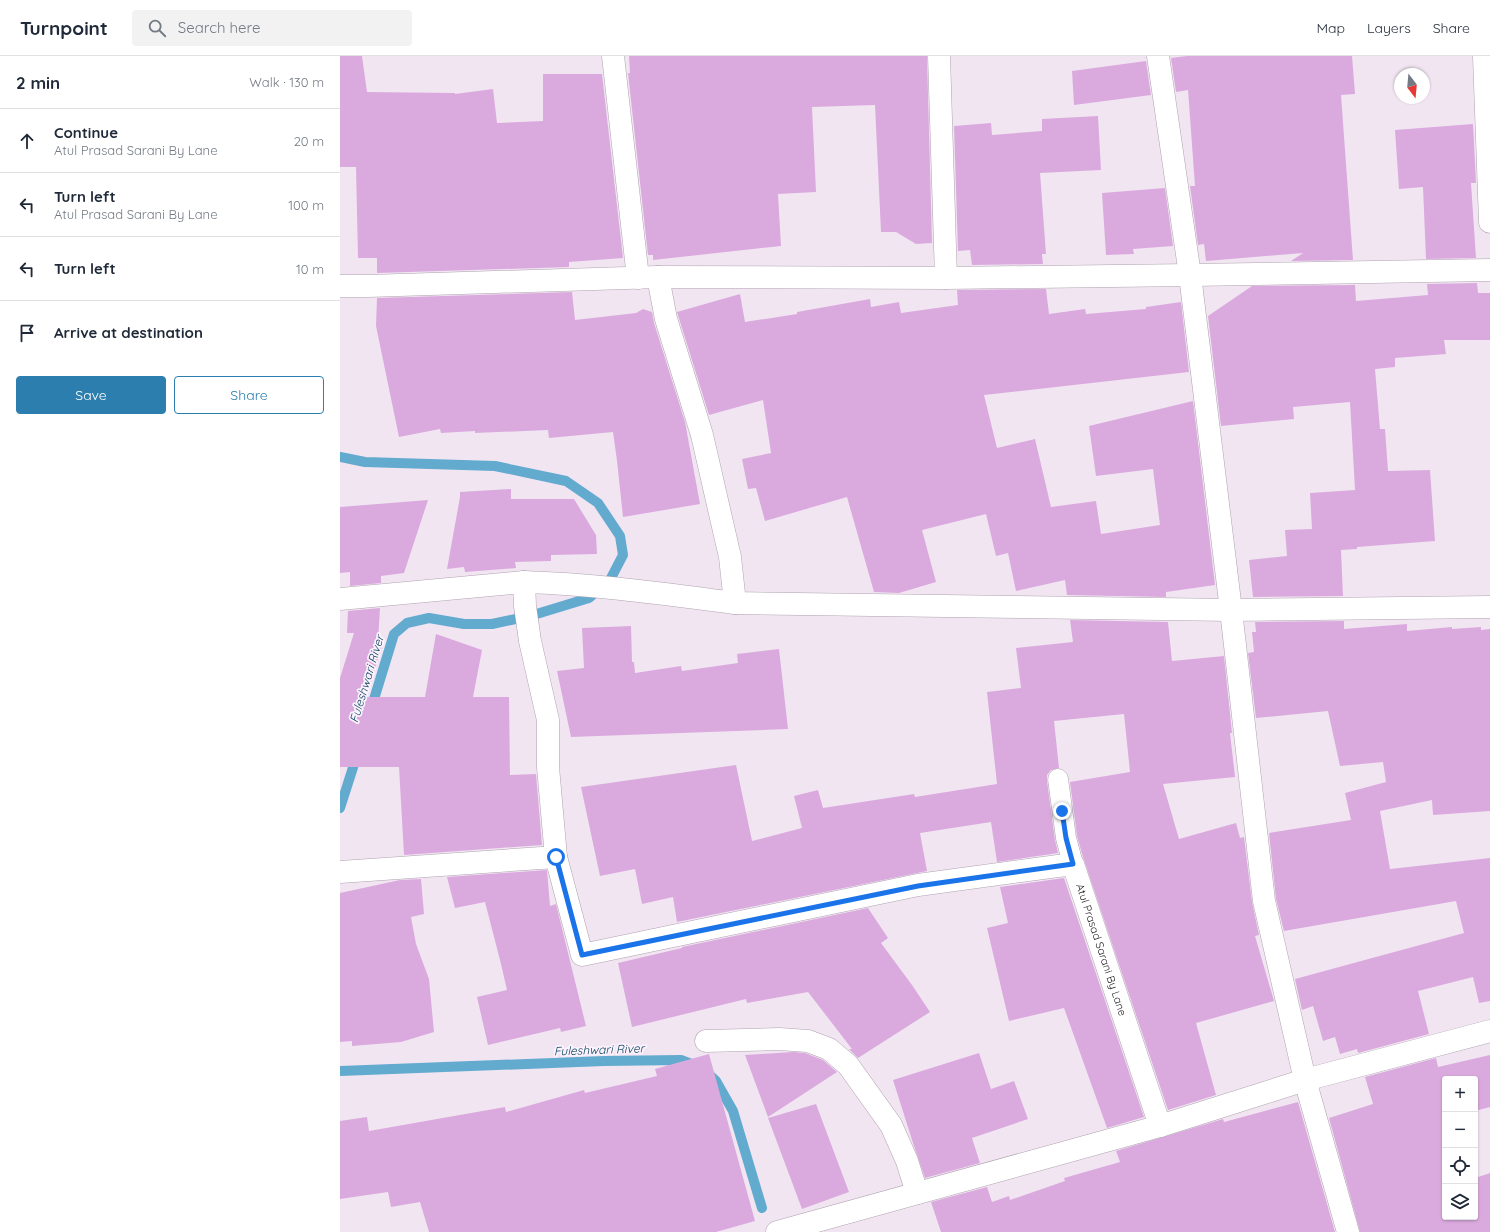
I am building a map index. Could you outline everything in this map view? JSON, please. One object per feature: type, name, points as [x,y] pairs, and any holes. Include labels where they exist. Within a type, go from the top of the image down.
[{"type":"street","points":[[613,56],[648,277],[666,319],[702,435],[730,557],[734,603]]},
{"type":"street","points":[[939,56],[946,278]]},
{"type":"street","points":[[1158,56],[1190,275],[1231,610],[1264,901],[1305,1080],[1348,1232]]},
{"type":"street","points":[[1484,56],[1489,129],[1490,222]]},
{"type":"street","points":[[340,286],[648,277],[946,278],[1490,270]]},
{"type":"street","points":[[340,599],[524,582],[554,583],[669,594],[734,603],[1231,610],[1490,607]]},
{"type":"street","points":[[524,582],[525,606],[530,641],[548,720],[548,767],[556,857],[582,955],[918,886],[1073,864]]},
{"type":"street","points":[[340,872],[556,857]]},
{"type":"street","name":"Atul Prasad Sarani By Lane","points":[[1073,864],[1160,1126]]},
{"type":"street","points":[[777,1232],[1160,1126],[1305,1080],[1490,1031]]},
{"type":"street","points":[[706,1041],[779,1039],[808,1041],[829,1049],[848,1065],[891,1125],[907,1161],[918,1193]]},
{"type":"lane","points":[[1058,779],[1066,838],[1073,864]]},
{"type":"building","points":[[340,56],[362,56],[367,92],[455,94],[493,89],[497,123],[543,121],[543,74],[602,74],[623,258],[569,262],[569,267],[377,273],[377,258],[358,258],[356,167],[340,167]]},
{"type":"building","points":[[629,56],[927,56],[932,243],[916,244],[896,232],[881,232],[875,105],[812,107],[816,192],[778,194],[781,246],[653,260],[653,255],[648,255],[628,73],[630,73]]},
{"type":"building","points":[[1187,56],[1352,56],[1355,94],[1341,95],[1353,260],[1291,261],[1303,253],[1206,261],[1204,244],[1198,245],[1190,186],[1195,186],[1188,90],[1176,92],[1171,58]]},
{"type":"building","points":[[1146,61],[1151,95],[1074,105],[1072,71]]},
{"type":"building","points":[[1098,116],[1101,170],[1040,173],[1046,254],[1042,254],[1043,264],[972,265],[970,250],[958,251],[954,126],[991,123],[992,135],[1042,131],[1042,119]]},
{"type":"building","points":[[1473,124],[1476,183],[1471,183],[1476,258],[1426,259],[1423,187],[1399,189],[1395,130]]},
{"type":"building","points":[[1165,188],[1173,246],[1133,249],[1134,254],[1106,255],[1102,193]]},
{"type":"building","points":[[1477,283],[1478,293],[1490,293],[1490,340],[1444,340],[1446,354],[1395,358],[1395,367],[1375,369],[1380,429],[1385,429],[1388,471],[1430,470],[1435,541],[1357,547],[1357,549],[1341,550],[1343,596],[1253,597],[1249,560],[1287,556],[1285,530],[1312,529],[1310,493],[1355,490],[1350,402],[1293,407],[1294,419],[1221,426],[1208,316],[1252,286],[1355,285],[1356,301],[1428,295],[1427,284]]},
{"type":"building","points":[[1046,289],[1049,314],[1085,309],[1086,314],[1146,309],[1146,307],[1181,302],[1189,372],[984,395],[997,448],[1035,439],[1051,507],[1096,501],[1101,534],[1160,525],[1153,469],[1096,476],[1089,426],[1193,401],[1215,585],[1166,592],[1166,597],[1067,595],[1065,580],[1016,591],[1008,553],[996,556],[986,514],[922,530],[936,582],[899,593],[874,592],[847,497],[765,521],[756,488],[748,489],[742,459],[771,453],[763,400],[709,415],[677,312],[740,294],[745,322],[797,314],[797,312],[870,299],[871,307],[899,302],[901,313],[958,305],[957,290]]},
{"type":"building","points":[[572,292],[575,320],[636,313],[643,309],[652,312],[654,323],[685,422],[700,504],[623,517],[613,432],[549,438],[548,430],[441,433],[440,429],[399,437],[376,326],[377,298]]},
{"type":"building","points":[[511,489],[511,499],[574,499],[596,535],[597,554],[551,555],[551,561],[515,562],[516,568],[465,572],[464,567],[447,569],[460,492]]},
{"type":"building","points":[[428,500],[404,573],[381,576],[381,583],[350,586],[350,572],[340,573],[340,507]]},
{"type":"building","points":[[380,608],[378,641],[383,643],[366,697],[425,697],[436,634],[482,650],[473,697],[509,697],[510,775],[536,774],[542,845],[404,855],[399,767],[340,767],[340,678],[354,633],[347,633],[348,611]]},
{"type":"building","points":[[1070,620],[1168,622],[1172,661],[1224,656],[1235,777],[1163,784],[1179,839],[1236,823],[1240,838],[1244,837],[1252,902],[1259,935],[1255,936],[1274,1001],[1196,1023],[1216,1095],[1168,1110],[1077,836],[1070,782],[1130,772],[1124,714],[1054,721],[1059,768],[1051,770],[1047,775],[1047,781],[1058,853],[997,862],[991,822],[920,833],[927,871],[677,922],[673,897],[642,904],[635,869],[600,876],[581,787],[736,765],[752,841],[802,828],[794,796],[818,790],[823,808],[914,794],[915,797],[997,784],[987,692],[1021,688],[1016,648],[1073,642]]},
{"type":"building","points":[[1344,621],[1344,629],[1407,624],[1407,631],[1452,627],[1452,629],[1481,627],[1481,630],[1490,629],[1490,811],[1433,815],[1432,800],[1380,811],[1390,869],[1490,858],[1490,1001],[1479,1003],[1473,977],[1418,991],[1429,1034],[1358,1053],[1357,1049],[1340,1054],[1335,1037],[1323,1041],[1313,1006],[1302,1010],[1295,979],[1464,933],[1456,901],[1284,931],[1276,899],[1269,833],[1351,820],[1345,793],[1386,782],[1383,762],[1340,766],[1328,711],[1256,718],[1248,653],[1254,652],[1252,632],[1256,632],[1255,622]]},
{"type":"building","points":[[631,626],[632,662],[634,662],[635,673],[681,666],[682,671],[738,663],[737,654],[779,649],[788,729],[571,737],[557,671],[584,668],[582,628]]},
{"type":"building","points":[[547,870],[550,906],[556,904],[586,1026],[561,1032],[560,1028],[488,1045],[477,997],[507,990],[500,960],[485,902],[455,908],[447,877]]},
{"type":"building","points":[[1064,878],[1144,1117],[1107,1128],[1064,1008],[1009,1021],[987,928],[1008,923],[1000,887]]},
{"type":"building","points":[[421,879],[424,914],[411,917],[416,944],[429,979],[434,1032],[401,1042],[352,1046],[352,1041],[340,1042],[340,893],[400,880]]},
{"type":"building","points":[[868,908],[888,938],[881,943],[930,1012],[858,1058],[849,1049],[852,1049],[808,992],[747,1003],[746,999],[632,1027],[618,963],[682,947]]},
{"type":"building","points":[[793,1052],[805,1053],[823,1060],[837,1072],[768,1117],[745,1055]]},
{"type":"building","points":[[979,1053],[991,1089],[1014,1081],[1028,1119],[972,1138],[980,1163],[925,1178],[893,1080]]},
{"type":"building","points":[[709,1054],[755,1221],[716,1232],[429,1232],[420,1202],[391,1207],[388,1192],[340,1199],[340,1121],[367,1117],[369,1131],[505,1107],[506,1112],[584,1090],[585,1093],[657,1076],[655,1069]]},
{"type":"building","points":[[1490,1055],[1490,1107],[1478,1110],[1478,1076],[1442,1076],[1442,1220],[1478,1220],[1478,1177],[1490,1173],[1490,1232],[1360,1232],[1329,1118],[1373,1104],[1365,1077],[1436,1058],[1438,1067]]},
{"type":"building","points":[[1298,1102],[1335,1232],[941,1232],[931,1202],[987,1187],[992,1202],[1009,1196],[1010,1200],[1065,1181],[1064,1178],[1120,1162],[1116,1151],[1223,1119],[1224,1122]]},
{"type":"building","points":[[816,1104],[849,1192],[802,1209],[768,1118]]},
{"type":"waterway","name":"Fuleshwari River","points":[[340,457],[365,462],[495,466],[566,481],[598,503],[620,536],[623,555],[610,580],[589,598],[530,616],[492,624],[464,624],[429,618],[407,623],[394,634],[371,709]]},
{"type":"waterway","name":"Fuleshwari River","points":[[340,808],[357,755]]},
{"type":"waterway","name":"Fuleshwari River","points":[[340,1071],[604,1061],[681,1060],[702,1068],[716,1081],[733,1111],[762,1208]]},
{"type":"route","points":[[556,857],[582,955],[918,886],[1073,864],[1066,838],[1062,811]]}]
